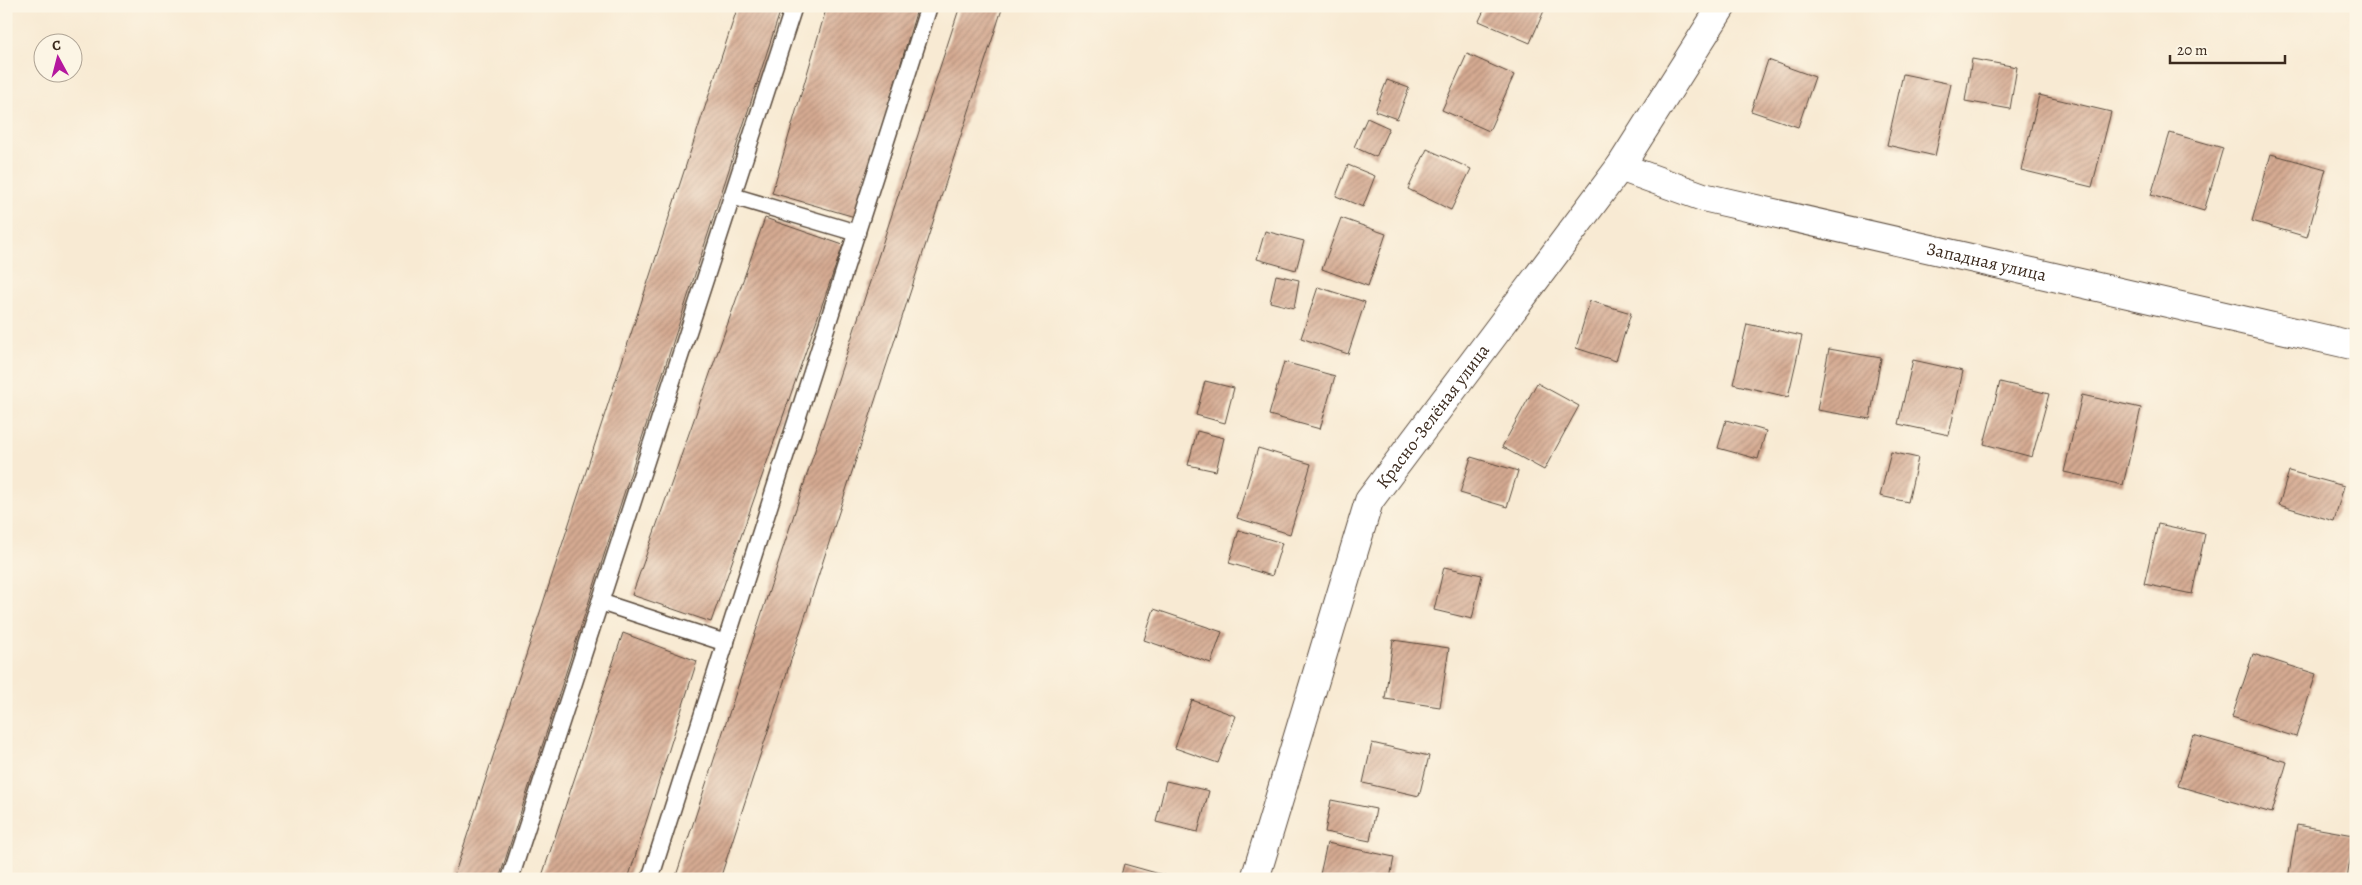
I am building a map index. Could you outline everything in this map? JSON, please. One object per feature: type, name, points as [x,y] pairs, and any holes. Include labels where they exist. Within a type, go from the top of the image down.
[{"type":"street","name":"Красно-Зелёная улица","points":[[1255,879],[1369,501],[1620,167],[1722,6]]},
{"type":"street","name":"Западная улица","points":[[1620,167],[1703,197],[2356,346]]},
{"type":"lane","points":[[510,879],[794,6]]},
{"type":"lane","points":[[650,879],[929,6]]},
{"type":"lane","points":[[732,196],[856,234]]},
{"type":"lane","points":[[600,602],[726,643]]},
{"type":"building","points":[[738,6],[782,6],[499,879],[453,879]]},
{"type":"building","points":[[827,6],[918,6],[855,217],[772,193]]},
{"type":"building","points":[[960,6],[1003,6],[720,879],[675,879]]},
{"type":"building","points":[[1486,6],[1546,6],[1530,43],[1479,21]]},
{"type":"building","points":[[1467,54],[1514,75],[1489,131],[1442,110]]},
{"type":"building","points":[[1972,59],[2017,67],[2010,109],[1965,101]]},
{"type":"building","points":[[1768,60],[1815,77],[1798,127],[1751,111]]},
{"type":"building","points":[[1903,74],[1951,84],[1935,156],[1887,145]]},
{"type":"building","points":[[1387,80],[1409,88],[1397,119],[1375,111]]},
{"type":"building","points":[[2039,95],[2111,112],[2092,187],[2021,170]]},
{"type":"building","points":[[1367,118],[1389,128],[1376,157],[1354,147]]},
{"type":"building","points":[[2170,133],[2223,148],[2204,211],[2151,195]]},
{"type":"building","points":[[1427,149],[1471,169],[1451,210],[1408,189]]},
{"type":"building","points":[[2271,154],[2326,169],[2307,237],[2252,221]]},
{"type":"building","points":[[1348,165],[1375,176],[1363,207],[1336,196]]},
{"type":"building","points":[[765,218],[843,245],[711,622],[632,595]]},
{"type":"building","points":[[1341,218],[1386,234],[1368,286],[1322,269]]},
{"type":"building","points":[[1265,231],[1304,241],[1296,270],[1257,259]]},
{"type":"building","points":[[1276,275],[1299,280],[1294,308],[1270,302]]},
{"type":"building","points":[[1318,287],[1365,302],[1348,354],[1301,338]]},
{"type":"building","points":[[1590,301],[1631,313],[1616,361],[1576,348]]},
{"type":"building","points":[[1747,324],[1802,336],[1788,397],[1733,384]]},
{"type":"building","points":[[1829,349],[1881,358],[1870,419],[1817,410]]},
{"type":"building","points":[[1913,360],[1963,371],[1949,435],[1898,424]]},
{"type":"building","points":[[1284,362],[1335,376],[1320,429],[1269,415]]},
{"type":"building","points":[[1205,381],[1234,388],[1225,423],[1196,415]]},
{"type":"building","points":[[2000,382],[2049,394],[2032,457],[1984,444]]},
{"type":"building","points":[[1537,383],[1579,406],[1544,470],[1502,447]]},
{"type":"building","points":[[2082,395],[2141,408],[2123,485],[2064,472]]},
{"type":"building","points":[[1726,420],[1766,431],[1758,459],[1718,448]]},
{"type":"building","points":[[1197,431],[1224,438],[1216,471],[1188,465]]},
{"type":"building","points":[[1258,448],[1311,464],[1290,534],[1237,518]]},
{"type":"building","points":[[1891,452],[1918,458],[1908,502],[1880,496]]},
{"type":"building","points":[[1471,457],[1518,471],[1507,507],[1460,493]]},
{"type":"building","points":[[2289,471],[2344,486],[2334,521],[2279,505]]},
{"type":"building","points":[[2158,524],[2205,534],[2192,594],[2144,584]]},
{"type":"building","points":[[1239,530],[1282,543],[1272,576],[1229,563]]},
{"type":"building","points":[[1444,567],[1482,575],[1472,619],[1434,610]]},
{"type":"building","points":[[1154,609],[1222,632],[1211,663],[1144,640]]},
{"type":"building","points":[[623,633],[697,661],[628,879],[541,879]]},
{"type":"building","points":[[1393,640],[1449,648],[1440,707],[1385,699]]},
{"type":"building","points":[[2253,654],[2316,674],[2296,737],[2232,717]]},
{"type":"building","points":[[1192,700],[1236,716],[1218,763],[1175,748]]},
{"type":"building","points":[[2193,735],[2287,762],[2272,813],[2178,786]]},
{"type":"building","points":[[1372,743],[1429,756],[1419,796],[1363,783]]},
{"type":"building","points":[[1166,781],[1209,791],[1198,832],[1156,822]]},
{"type":"building","points":[[1331,800],[1376,809],[1370,841],[1325,832]]},
{"type":"building","points":[[2297,825],[2354,835],[2347,879],[2288,879]]},
{"type":"building","points":[[1327,843],[1394,857],[1390,879],[1319,879]]},
{"type":"building","points":[[1124,864],[1174,878],[1174,879],[1120,879]]}]
